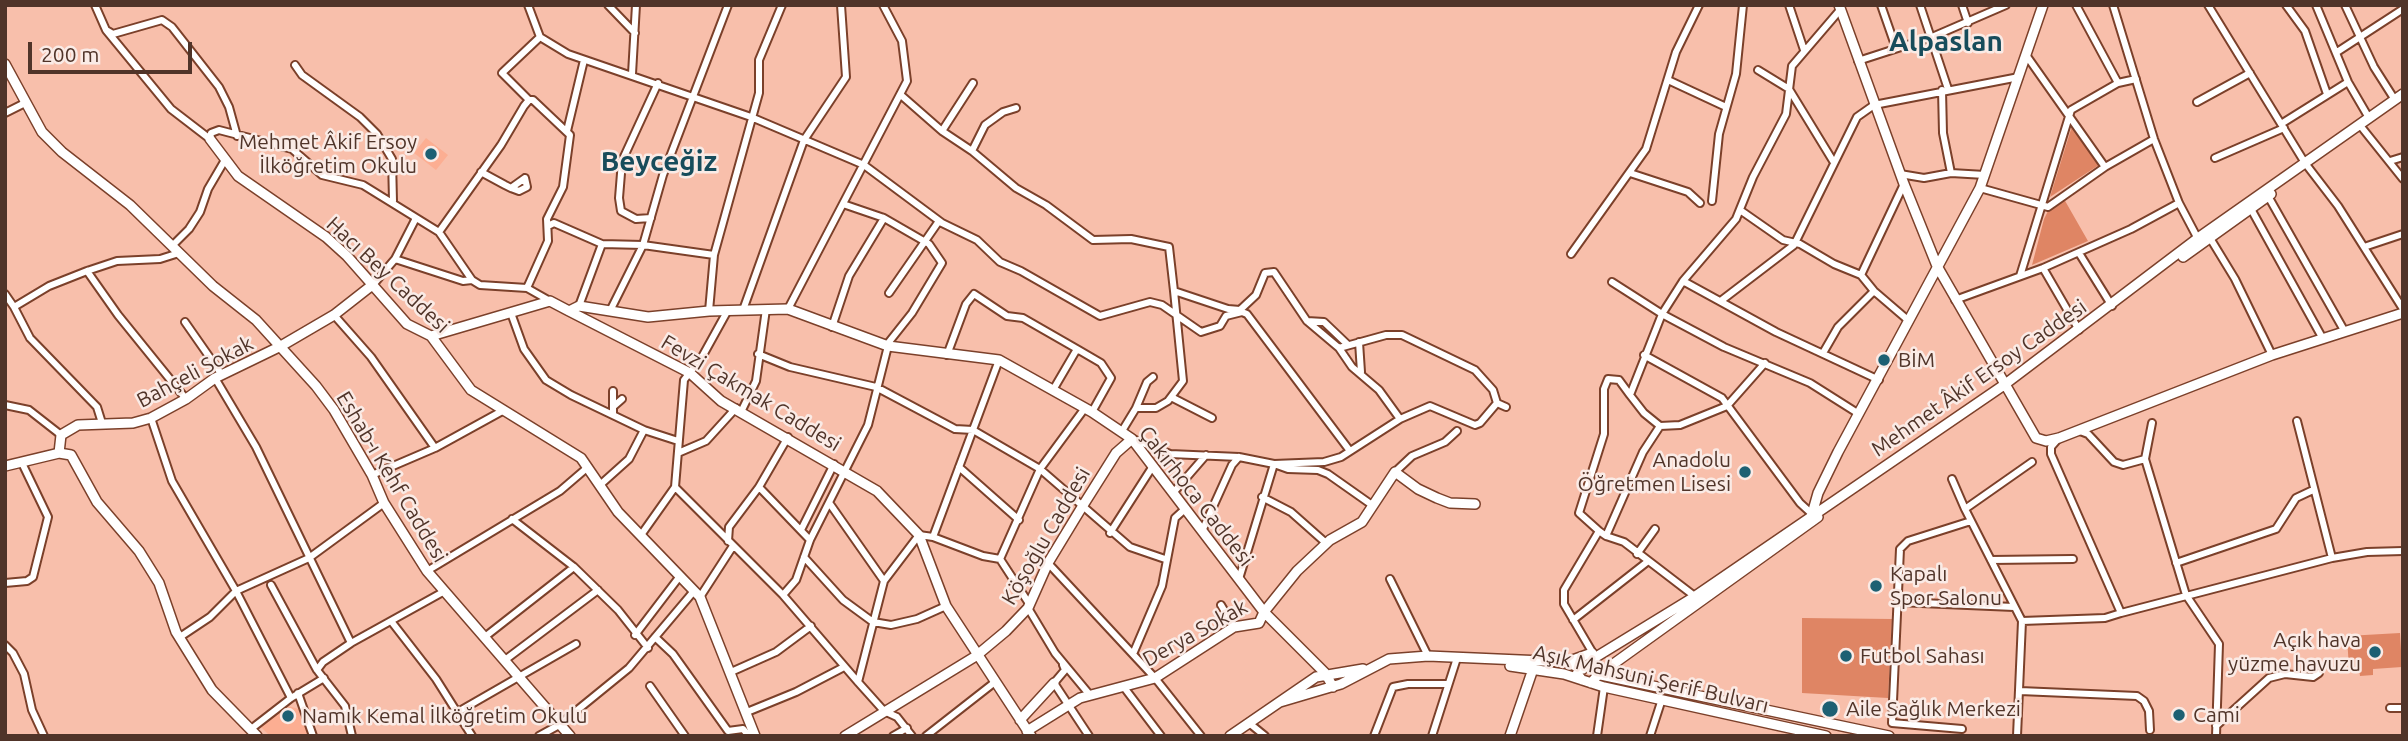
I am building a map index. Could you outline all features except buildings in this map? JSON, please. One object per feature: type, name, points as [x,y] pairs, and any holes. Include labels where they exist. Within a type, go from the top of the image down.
[{"type":"street","points":[[95,5],[106,30],[171,109],[210,139],[211,133],[219,130],[292,149],[321,175],[363,185],[393,201],[439,232],[472,280],[480,285],[527,288],[569,311],[579,306],[603,244]]},
{"type":"street","points":[[528,5],[540,37],[584,60],[632,74],[751,117],[863,165],[939,221],[965,233],[1000,262],[1100,316],[1150,302],[1162,305],[1201,332],[1220,326],[1226,317],[1241,312],[1247,314],[1350,451]]},
{"type":"street","points":[[608,5],[635,33]]},
{"type":"street","points":[[632,74],[636,5]]},
{"type":"street","points":[[610,311],[643,245],[663,175],[728,5]]},
{"type":"street","points":[[709,311],[714,255],[761,84],[759,60],[782,5]]},
{"type":"street","points":[[743,310],[804,140],[846,78],[841,5]]},
{"type":"street","points":[[788,309],[902,96],[907,81],[902,41],[883,5]]},
{"type":"street","points":[[1571,254],[1646,149],[1676,52],[1699,5]]},
{"type":"street","points":[[1712,201],[1719,134],[1736,74],[1743,5]]},
{"type":"street","points":[[1789,5],[1804,50]]},
{"type":"street","points":[[1881,5],[1896,48]]},
{"type":"street","points":[[1920,5],[1932,37],[1945,90],[1943,133],[1951,173]]},
{"type":"street","points":[[1962,5],[1968,23]]},
{"type":"street","points":[[1644,355],[1715,392],[1800,503],[1812,514],[1818,494],[1859,414],[1980,188],[2043,5]]},
{"type":"street","points":[[2076,5],[2118,83]]},
{"type":"street","points":[[2113,5],[2154,139],[2179,203],[2203,240],[2235,279],[2272,355]]},
{"type":"street","points":[[1839,8],[1937,266],[2036,438],[2046,441],[2272,355],[2403,311],[2209,7],[2218,5]]},
{"type":"street","points":[[2286,5],[2305,32],[2328,94]]},
{"type":"street","points":[[2316,5],[2348,82],[2370,118]]},
{"type":"street","points":[[2345,5],[2361,37],[2400,98]]},
{"type":"street","points":[[1858,61],[1932,37],[2002,6]]},
{"type":"street","points":[[1630,395],[1662,314],[1684,281],[1741,210],[1753,177],[1786,114],[1792,66],[1839,8]]},
{"type":"street","points":[[2337,52],[2403,9]]},
{"type":"street","points":[[106,30],[113,34],[162,20],[172,27],[219,87],[229,107],[237,136]]},
{"type":"street","points":[[540,37],[502,73],[529,100],[533,100],[567,131]]},
{"type":"street","points":[[2026,55],[2105,167]]},
{"type":"street","points":[[527,288],[548,241],[547,219],[563,187],[567,169],[567,131],[584,60]]},
{"type":"street","name":"Eshab-ı Kehf Caddesi","points":[[5,64],[42,132],[62,152],[130,205],[213,286],[256,320],[281,346],[334,410],[372,475],[384,503],[443,592],[486,636],[570,736]]},
{"type":"street","points":[[295,65],[302,75],[360,117],[377,134],[392,159],[393,201]]},
{"type":"street","points":[[1758,70],[1789,89],[1833,161]]},
{"type":"street","points":[[2197,102],[2250,73]]},
{"type":"street","points":[[1722,300],[1795,243],[1833,161],[1857,117],[1874,105],[2019,77]]},
{"type":"street","points":[[2020,276],[2071,110],[2118,83],[2136,79]]},
{"type":"street","points":[[1668,80],[1726,107]]},
{"type":"street","points":[[2216,158],[2283,126],[2348,82]]},
{"type":"street","points":[[651,218],[636,219],[621,211],[619,198],[622,161],[658,83]]},
{"type":"street","points":[[942,131],[973,83]]},
{"type":"street","points":[[902,96],[942,131],[972,151],[1016,188],[1046,205],[1093,240],[1131,239],[1170,247],[1183,381],[1171,397],[1156,408],[1136,408]]},
{"type":"street","name":"Mehmet Âkif Ersoy Caddesi","points":[[1580,668],[1589,667],[1594,655],[1698,599],[2006,388],[2203,240],[2251,209],[2400,98]]},
{"type":"street","name":"Mehmet Âkif Ersoy Caddesi","points":[[1586,682],[1812,514],[2006,388],[2079,330],[2363,128],[2400,98]]},
{"type":"street","points":[[439,232],[529,100]]},
{"type":"street","points":[[5,113],[25,103]]},
{"type":"street","points":[[972,151],[985,125],[1003,112],[1016,108]]},
{"type":"street","points":[[2363,128],[2403,179]]},
{"type":"street","name":"Hacı Bey Caddesi","points":[[210,139],[225,160],[251,186],[333,244],[407,324],[431,336],[471,390],[581,458],[618,512],[697,594],[732,672],[755,736]]},
{"type":"street","points":[[1980,188],[2048,207],[2105,167],[2154,139]]},
{"type":"street","points":[[2390,161],[2403,157]]},
{"type":"street","points":[[14,307],[49,286],[87,271],[117,261],[160,259],[176,249],[200,212],[208,189],[225,160]]},
{"type":"street","points":[[481,172],[511,188],[519,191],[527,187],[525,178],[518,177],[511,188]]},
{"type":"street","points":[[1630,173],[1688,192],[1700,203]]},
{"type":"street","points":[[1902,179],[1951,173],[1985,175]]},
{"type":"street","points":[[1861,275],[1902,179]]},
{"type":"street","points":[[2268,196],[2345,332]]},
{"type":"street","points":[[1955,300],[2079,253],[2132,229],[2179,203]]},
{"type":"street","points":[[783,595],[796,580],[810,540],[867,425],[888,346],[942,263],[925,242],[884,218],[843,204]]},
{"type":"street","points":[[2251,209],[2323,339]]},
{"type":"street","points":[[1741,210],[1783,240],[1795,243],[1861,275],[1874,291],[1909,321]]},
{"type":"street","points":[[371,286],[395,258],[416,218]]},
{"type":"street","points":[[832,327],[849,276],[884,218]]},
{"type":"street","points":[[889,293],[939,221]]},
{"type":"street","points":[[548,226],[554,223],[603,244],[643,245],[714,255]]},
{"type":"street","points":[[2364,247],[2403,234]]},
{"type":"street","points":[[2079,253],[2112,306]]},
{"type":"street","points":[[395,258],[463,281],[472,280]]},
{"type":"street","points":[[2043,268],[2079,330]]},
{"type":"street","points":[[87,271],[118,315],[186,400]]},
{"type":"street","points":[[1174,292],[1228,309],[1240,310],[1256,295],[1265,273],[1274,272],[1307,321],[1339,348],[1347,362],[1391,402],[1400,419]]},
{"type":"street","points":[[1684,281],[1776,332],[1879,380]]},
{"type":"street","points":[[1612,282],[1662,314],[1724,347],[1810,383],[1859,414]]},
{"type":"street","name":"Bahçeli Sokak","points":[[61,435],[78,425],[133,423],[151,418],[186,400],[219,376],[281,346],[334,315],[371,286]]},
{"type":"street","points":[[1823,353],[1838,327],[1874,291]]},
{"type":"street","points":[[5,294],[30,338],[97,407],[102,423]]},
{"type":"street","points":[[947,355],[966,304],[974,294],[1007,316],[1023,318],[1101,363],[1111,378],[1089,410],[1040,469],[1000,559]]},
{"type":"street","points":[[431,336],[550,301]]},
{"type":"street","name":"Çakırhoca Caddesi","points":[[579,306],[648,317],[709,311],[788,309],[888,346],[999,360],[1089,410],[1132,439],[1264,612],[1325,673],[1333,687]]},
{"type":"street","points":[[678,453],[706,441],[739,409],[756,381],[766,309]]},
{"type":"street","points":[[641,535],[676,487],[684,380],[691,373],[728,310]]},
{"type":"street","name":"Fevzi Çakmak Caddesi","points":[[569,311],[691,373],[721,401],[847,470],[877,491],[919,535],[946,606],[1020,720],[1025,734]]},
{"type":"street","points":[[511,313],[524,349],[546,380],[571,395],[613,410],[644,429],[678,441]]},
{"type":"street","points":[[334,315],[371,357],[435,448]]},
{"type":"street","points":[[1307,321],[1324,322],[1347,344]]},
{"type":"street","points":[[185,322],[219,376],[256,447],[351,643]]},
{"type":"street","points":[[1339,348],[1392,334],[1417,341],[1475,370],[1493,390],[1497,403],[1506,407]]},
{"type":"street","points":[[1359,342],[1361,372]]},
{"type":"street","points":[[1053,390],[1077,349]]},
{"type":"street","points":[[758,354],[790,367],[876,387],[955,429],[973,430],[1040,469],[1110,533],[1130,547],[1165,559]]},
{"type":"street","points":[[933,537],[999,360]]},
{"type":"street","points":[[1698,599],[1624,542],[1599,531],[1579,513],[1604,434],[1604,388],[1608,379],[1619,380],[1644,414],[1660,426],[1698,420],[1727,406],[1765,363]]},
{"type":"street","points":[[1122,431],[1147,382],[1153,377]]},
{"type":"street","points":[[613,391],[613,410]]},
{"type":"street","points":[[1171,397],[1212,418]]},
{"type":"street","points":[[613,410],[622,400]]},
{"type":"street","points":[[1274,464],[1324,462],[1350,451],[1400,419],[1430,406],[1475,425],[1480,423],[1497,403]]},
{"type":"street","points":[[5,405],[29,410],[61,435],[59,453]]},
{"type":"street","points":[[372,475],[435,448],[504,411]]},
{"type":"street","points":[[151,418],[172,481],[236,591],[291,698]]},
{"type":"street","points":[[2297,421],[2332,558]]},
{"type":"street","points":[[2152,423],[2145,459],[2176,563],[2186,595],[2219,643],[2216,736]]},
{"type":"street","points":[[1606,536],[1643,452],[1660,426]]},
{"type":"street","points":[[600,485],[629,459],[644,429]]},
{"type":"street","points":[[2078,430],[2088,434],[2119,465],[2145,459]]},
{"type":"street","points":[[1264,612],[1297,571],[1326,543],[1362,522],[1395,472],[1412,456],[1445,442],[1457,431]]},
{"type":"street","points":[[539,736],[559,725],[629,668],[697,594],[731,544],[729,527],[759,487],[788,438]]},
{"type":"street","points":[[2059,438],[2051,447],[2052,454],[2121,613]]},
{"type":"street","points":[[1132,439],[1170,454],[1239,457],[1288,469],[1318,470],[1372,505]]},
{"type":"street","name":"Köşoğlu Caddesi","points":[[849,734],[976,656],[1029,606],[1048,563],[1082,507],[1116,453],[1132,439]]},
{"type":"street","points":[[5,467],[59,453],[71,455],[97,502],[139,551],[159,583],[180,637],[212,690],[254,733],[291,698],[324,678]]},
{"type":"street","points":[[1173,493],[1206,456]]},
{"type":"street","points":[[1203,529],[1232,465],[1239,457]]},
{"type":"street","points":[[1965,509],[2032,462]]},
{"type":"street","points":[[5,583],[27,581],[33,577],[48,517],[22,463]]},
{"type":"street","points":[[801,530],[834,464]]},
{"type":"street","points":[[1239,579],[1274,464]]},
{"type":"street","points":[[1110,533],[1153,466]]},
{"type":"street","points":[[427,570],[560,491],[588,467]]},
{"type":"street","points":[[959,467],[1019,520]]},
{"type":"street","points":[[1395,472],[1437,498],[1450,503],[1475,504]]},
{"type":"street","points":[[1952,479],[2022,621],[2017,736]]},
{"type":"street","points":[[676,487],[783,595],[884,711],[897,717],[912,736]]},
{"type":"street","points":[[759,487],[810,540]]},
{"type":"street","points":[[2176,563],[2276,529],[2296,498],[2313,491]]},
{"type":"street","points":[[1262,497],[1298,517],[1326,543]]},
{"type":"street","points":[[180,637],[210,617],[236,591],[309,558],[384,503]]},
{"type":"street","points":[[830,504],[884,581]]},
{"type":"street","points":[[1133,654],[1162,586],[1165,559],[1175,518],[1185,509]]},
{"type":"street","points":[[512,519],[574,567],[627,620],[635,635],[648,648]]},
{"type":"street","points":[[1962,729],[1892,723],[1900,549],[1908,541],[1971,521]]},
{"type":"street","points":[[1637,554],[1655,529]]},
{"type":"street","points":[[1280,702],[1333,687],[1389,659],[1428,656],[1566,662],[1594,655],[1564,604],[1564,590],[1599,531]]},
{"type":"street","points":[[858,682],[884,581],[919,535],[933,537],[983,556],[1000,559],[1066,670],[1020,720]]},
{"type":"street","points":[[2022,621],[2105,618],[2332,558],[2367,552],[2403,551]]},
{"type":"street","points":[[804,557],[843,600],[873,622],[891,625],[917,619],[946,606]]},
{"type":"street","points":[[1991,560],[2073,559]]},
{"type":"street","points":[[1573,620],[1647,562]]},
{"type":"street","points":[[1048,563],[1155,678],[1201,736]]},
{"type":"street","points":[[486,636],[574,567]]},
{"type":"street","points":[[635,635],[680,576]]},
{"type":"street","points":[[1390,579],[1428,656]]},
{"type":"street","points":[[271,585],[317,670],[345,706],[352,736]]},
{"type":"street","points":[[505,660],[598,590]]},
{"type":"street","points":[[317,670],[323,662],[351,643],[443,592]]},
{"type":"street","points":[[1898,602],[2014,607]]},
{"type":"street","points":[[1221,605],[1234,628]]},
{"type":"street","name":"Derya Sokak","points":[[1025,734],[1089,694],[1155,678],[1234,628],[1259,623],[1264,612]]},
{"type":"street","points":[[391,621],[436,679],[472,736]]},
{"type":"street","points":[[732,672],[776,652],[811,626]]},
{"type":"street","points":[[655,637],[673,654],[728,731],[743,729],[749,736]]},
{"type":"street","points":[[456,713],[517,675],[576,644]]},
{"type":"street","points":[[5,645],[13,653],[24,674],[32,710],[44,736]]},
{"type":"street","points":[[1058,655],[1089,694]]},
{"type":"street","points":[[1432,736],[1447,684],[1462,659]]},
{"type":"street","name":"Aşık Mahsuni Şerif Bulvarı","points":[[1462,659],[1564,674],[1604,687],[1826,736]]},
{"type":"street","name":"Aşık Mahsuni Şerif Bulvarı","points":[[1566,662],[1598,675],[1889,736]]},
{"type":"street","points":[[747,712],[796,692],[844,667]]},
{"type":"street","points":[[1580,668],[1577,674],[1586,682]]},
{"type":"street","points":[[1230,736],[1325,673],[1365,669]]},
{"type":"street","points":[[1510,736],[1533,669]]},
{"type":"street","points":[[2216,726],[2270,678],[2285,674],[2313,677],[2319,673]]},
{"type":"street","points":[[926,736],[995,682]]},
{"type":"street","points":[[1054,683],[1089,736]]},
{"type":"street","points":[[1374,736],[1393,687],[1408,684],[1447,684]]},
{"type":"street","points":[[650,686],[685,736]]},
{"type":"street","points":[[1123,686],[1161,736]]},
{"type":"street","points":[[1597,736],[1604,687]]},
{"type":"street","points":[[2020,691],[2137,696],[2144,701],[2148,711],[2150,730]]},
{"type":"street","points":[[298,693],[313,736]]},
{"type":"street","points":[[1650,736],[1662,699]]},
{"type":"street","points":[[2390,708],[2403,708]]},
{"type":"street","points":[[1249,723],[1265,736]]},
{"type":"street","points":[[894,736],[907,727]]},
{"type":"shaded area","points":[[2072,126],[2099,165],[2050,197]]},
{"type":"shaded area","name":"Mehmet Âkif Ersoy İlköğretim Okulu","points":[[426,138],[448,155],[436,170],[414,153]]},
{"type":"shaded area","points":[[2064,199],[2088,241],[2032,265],[2044,219],[2048,211]]},
{"type":"shaded area","name":"Futbol Sahası","points":[[1802,618],[1892,619],[1888,698],[1802,693]]},
{"type":"shaded area","name":"Açık hava yüzme havuzu","points":[[2400,633],[2402,667],[2373,669],[2373,675],[2360,676],[2359,668],[2349,669],[2347,636]]},
{"type":"shaded area","name":"Namık Kemal İlköğretim Okulu","points":[[288,706],[299,709],[309,736],[270,736],[260,726]]},
{"type":"place","name":"Mehmet Âkif Ersoy İlköğretim Okulu","points":[[431,154]]},
{"type":"place","name":"BİM","points":[[1884,360]]},
{"type":"place","name":"Anadolu Öğretmen Lisesi","points":[[1745,472]]},
{"type":"place","name":"Kapalı Spor Salonu","points":[[1876,586]]},
{"type":"place","name":"Açık hava yüzme havuzu","points":[[2375,652]]},
{"type":"place","name":"Futbol Sahası","points":[[1846,656]]},
{"type":"place","name":"Aile Sağlık Merkezi","points":[[1830,709]]},
{"type":"place","name":"Cami","points":[[2179,715]]},
{"type":"place","name":"Namık Kemal İlköğretim Okulu","points":[[288,716]]},
{"type":"district","name":"Alpaslan","points":[[1946,42]]},
{"type":"district","name":"Beyceğiz","points":[[659,162]]}]
